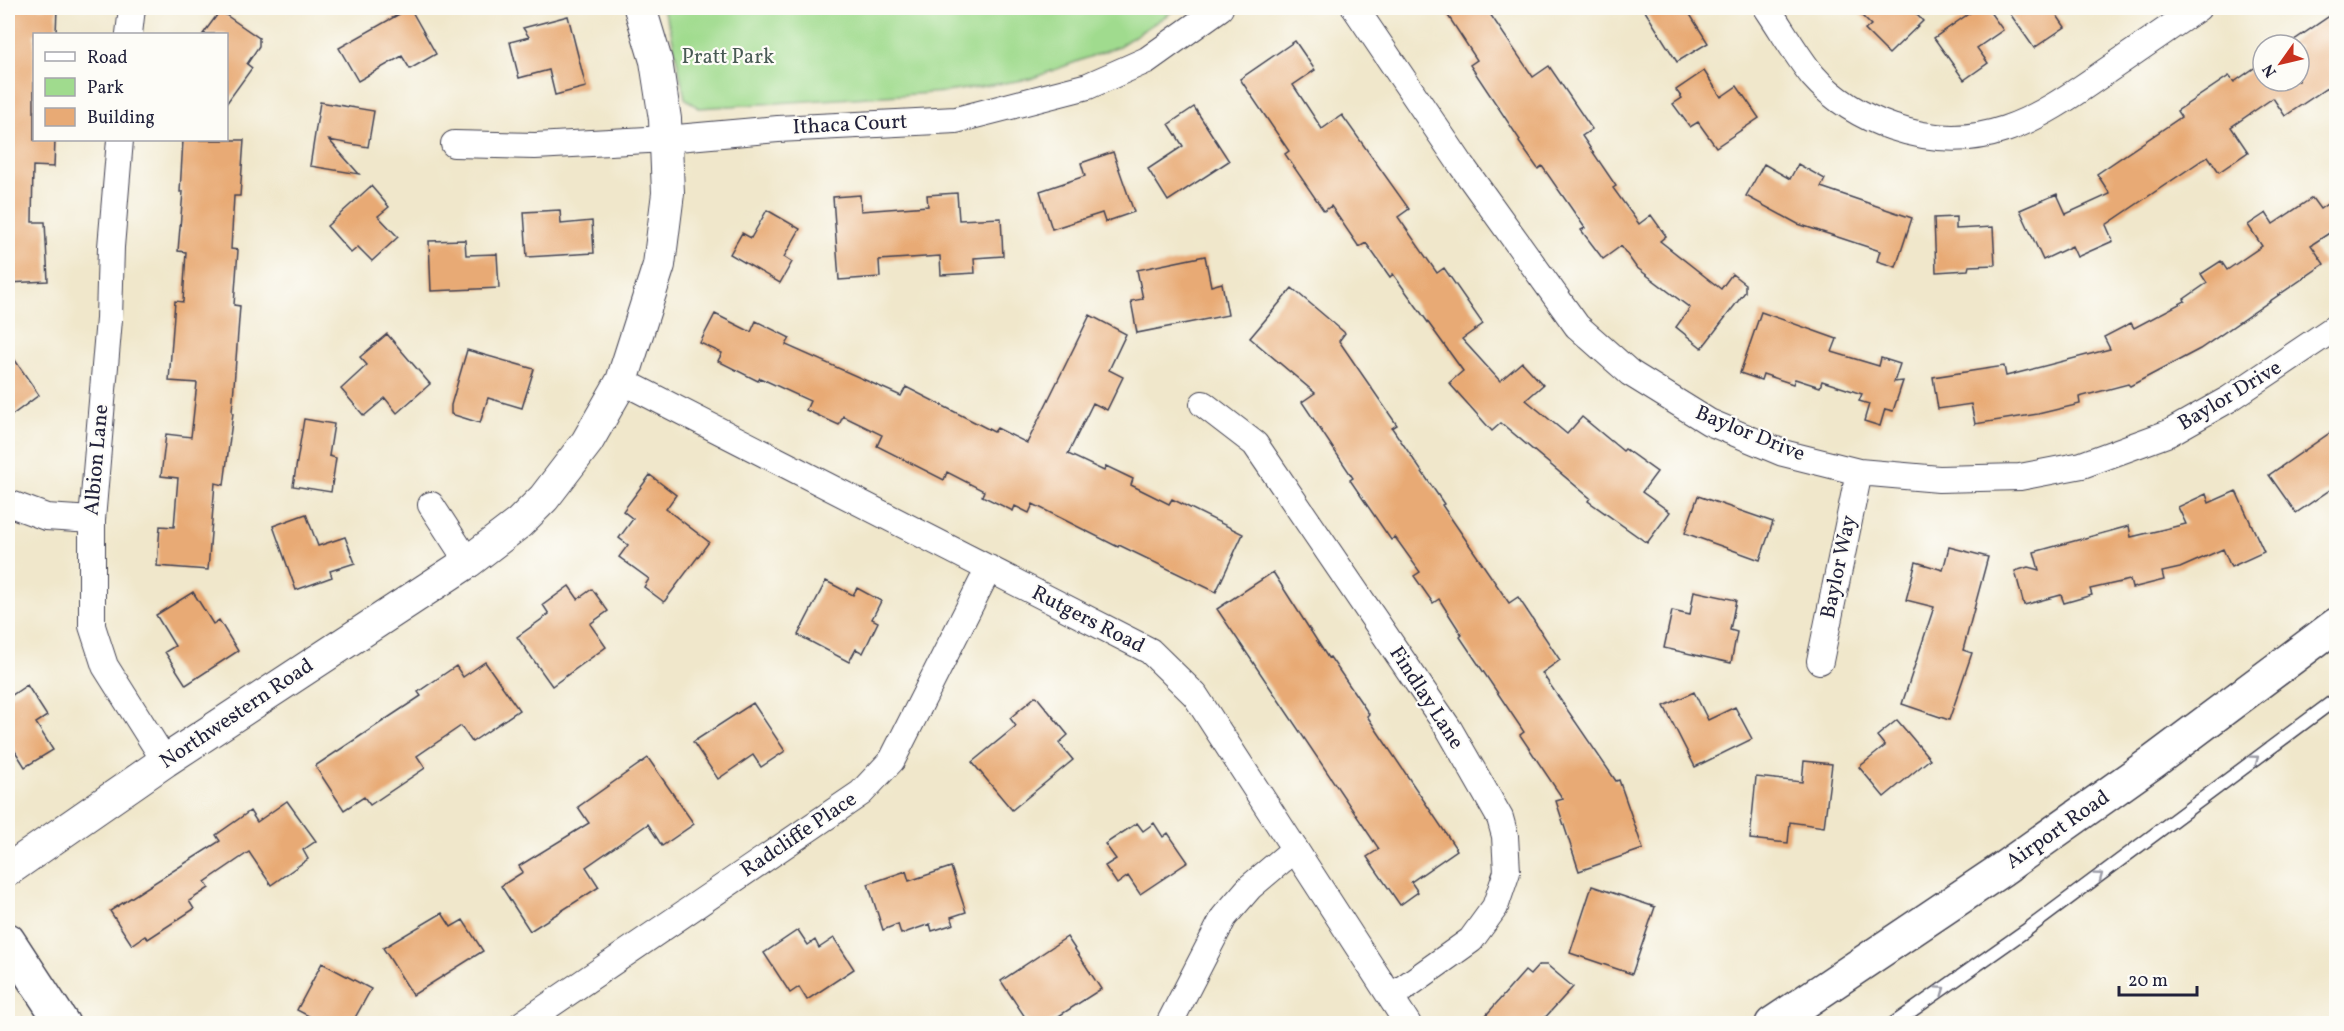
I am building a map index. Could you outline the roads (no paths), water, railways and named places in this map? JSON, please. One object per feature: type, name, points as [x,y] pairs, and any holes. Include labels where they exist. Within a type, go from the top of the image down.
[{"type":"main road","name":"Airport Road","points":[[1772,1023],[2011,863],[2153,762],[2337,625]]},
{"type":"main road","points":[[8,940],[63,1023]]},
{"type":"street","points":[[129,33],[132,8]]},
{"type":"street","name":"Northwestern Road","points":[[8,870],[165,761],[468,562],[519,523],[544,498],[587,442],[622,381],[659,265],[668,193],[666,139],[656,62],[640,8]]},
{"type":"street","name":"Ithaca Court","points":[[454,144],[535,146],[666,139],[778,129],[956,120],[1088,86],[1147,60],[1220,8]]},
{"type":"street","name":"Baylor Drive","points":[[1355,8],[1462,166],[1577,326],[1630,373],[1709,422],[1782,453],[1859,472],[1951,479],[2020,477],[2082,465],[2169,433],[2229,399],[2337,327]]},
{"type":"street","points":[[1767,8],[1813,76],[1842,102],[1874,121],[1910,134],[1948,138],[1986,135],[2023,124],[2056,106],[2198,8]]},
{"type":"street","name":"Albion Lane","points":[[120,141],[111,247],[109,319],[92,520],[92,626],[105,666],[165,761]]},
{"type":"street","name":"Rutgers Road","points":[[622,381],[1150,651],[1195,695],[1408,1023]]},
{"type":"street","name":"Findlay Lane","points":[[1203,404],[1255,444],[1449,729],[1500,818],[1505,836],[1507,872],[1495,907],[1471,940],[1391,997]]},
{"type":"street","name":"Baylor Way","points":[[1820,661],[1859,472]]},
{"type":"street","points":[[8,503],[46,517],[92,520]]},
{"type":"street","points":[[431,505],[468,562]]},
{"type":"street","name":"Radcliffe Place","points":[[522,1023],[861,793],[891,760],[989,568]]},
{"type":"street","points":[[1169,1023],[1224,917],[1250,887],[1295,849]]},
{"type":"lane","points":[[1893,1023],[2025,932],[2337,699]]},
{"type":"park label","name":"Pratt Park","points":[[728,57]]}]
